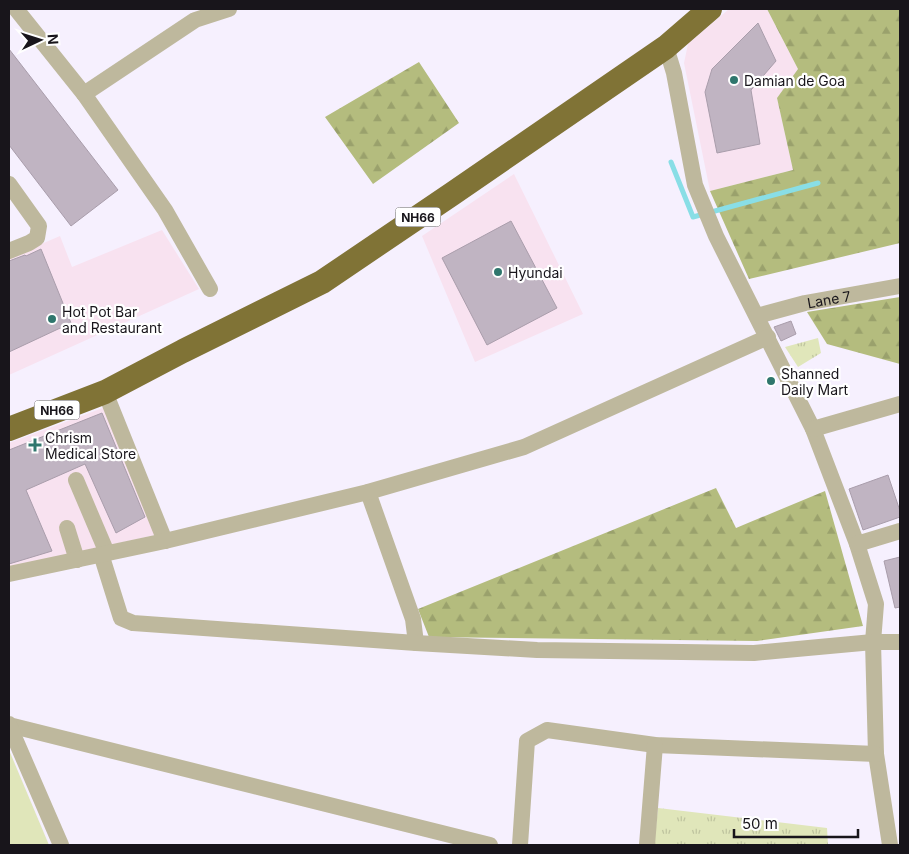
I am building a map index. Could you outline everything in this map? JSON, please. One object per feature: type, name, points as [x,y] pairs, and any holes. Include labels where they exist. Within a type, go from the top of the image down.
[{"type":"highway","name":"NH66","points":[[9,429],[105,392],[322,282],[666,47],[710,9]]},
{"type":"street","points":[[16,9],[84,94],[165,210],[210,289]]},
{"type":"street","points":[[84,94],[196,20],[228,9]]},
{"type":"street","points":[[666,47],[674,72],[695,185],[716,236],[813,428],[857,544],[876,604],[873,642],[876,754],[890,845]]},
{"type":"street","points":[[9,184],[39,226],[37,238],[9,251]]},
{"type":"street","name":"Lane 7","points":[[757,316],[805,303],[900,286]]},
{"type":"street","points":[[9,574],[166,541],[368,492],[524,447],[768,337]]},
{"type":"street","points":[[105,392],[166,541]]},
{"type":"street","points":[[813,428],[900,404]]},
{"type":"street","points":[[76,480],[104,553],[121,618],[134,622],[537,650],[754,653],[873,642],[900,642]]},
{"type":"street","points":[[368,492],[412,619],[416,643]]},
{"type":"street","points":[[67,528],[78,560]]},
{"type":"street","points":[[857,544],[900,531]]},
{"type":"street","points":[[9,724],[60,845]]},
{"type":"street","points":[[9,724],[490,845]]},
{"type":"street","points":[[520,845],[527,741],[547,730],[655,745],[876,754]]},
{"type":"street","points":[[647,845],[655,745]]},
{"type":"shaded area","points":[[729,9],[767,9],[798,69],[777,98],[793,170],[710,191],[684,63],[688,44]]},
{"type":"shaded area","points":[[514,174],[583,314],[475,362],[422,236]]},
{"type":"shaded area","points":[[162,230],[199,289],[9,375],[9,258],[60,236],[72,267]]},
{"type":"shaded area","points":[[116,403],[169,532],[9,567],[9,443]]},
{"type":"green space","points":[[767,9],[900,9],[900,243],[749,279],[710,191],[793,170],[777,98],[798,69]]},
{"type":"green space","points":[[419,62],[459,123],[373,184],[325,117]]},
{"type":"green space","points":[[900,297],[900,364],[827,344],[807,312]]},
{"type":"green space","points":[[818,338],[821,353],[798,367],[785,347]]},
{"type":"green space","points":[[716,488],[736,528],[825,491],[863,626],[757,641],[429,637],[418,609]]},
{"type":"green space","points":[[9,750],[49,845],[9,845]]},
{"type":"green space","points":[[658,808],[827,828],[828,845],[654,845]]},
{"type":"building","name":"Damian de Goa","points":[[758,23],[776,61],[751,90],[760,144],[717,153],[705,92],[712,69]]},
{"type":"building","points":[[9,49],[118,190],[71,226],[9,145]]},
{"type":"building","points":[[511,221],[557,308],[487,345],[442,258]]},
{"type":"building","points":[[41,249],[71,323],[9,352],[9,261]]},
{"type":"building","points":[[791,321],[796,334],[781,341],[774,327]]},
{"type":"building","points":[[102,413],[145,517],[116,533],[85,464],[26,490],[52,551],[9,564],[9,450]]},
{"type":"building","points":[[888,475],[900,511],[900,517],[863,530],[849,489]]},
{"type":"building","points":[[900,557],[900,607],[895,608],[884,561]]},
{"type":"waterway","points":[[671,162],[693,217],[818,183]]},
{"type":"place","name":"Damian de Goa","points":[[734,80]]},
{"type":"place","name":"Hyundai","points":[[498,272]]},
{"type":"place","name":"Hot Pot Bar and Restaurant","points":[[52,319]]},
{"type":"place","name":"Shanned Daily Mart","points":[[771,381]]},
{"type":"place","name":"Chrism Medical Store","points":[[35,445]]}]
